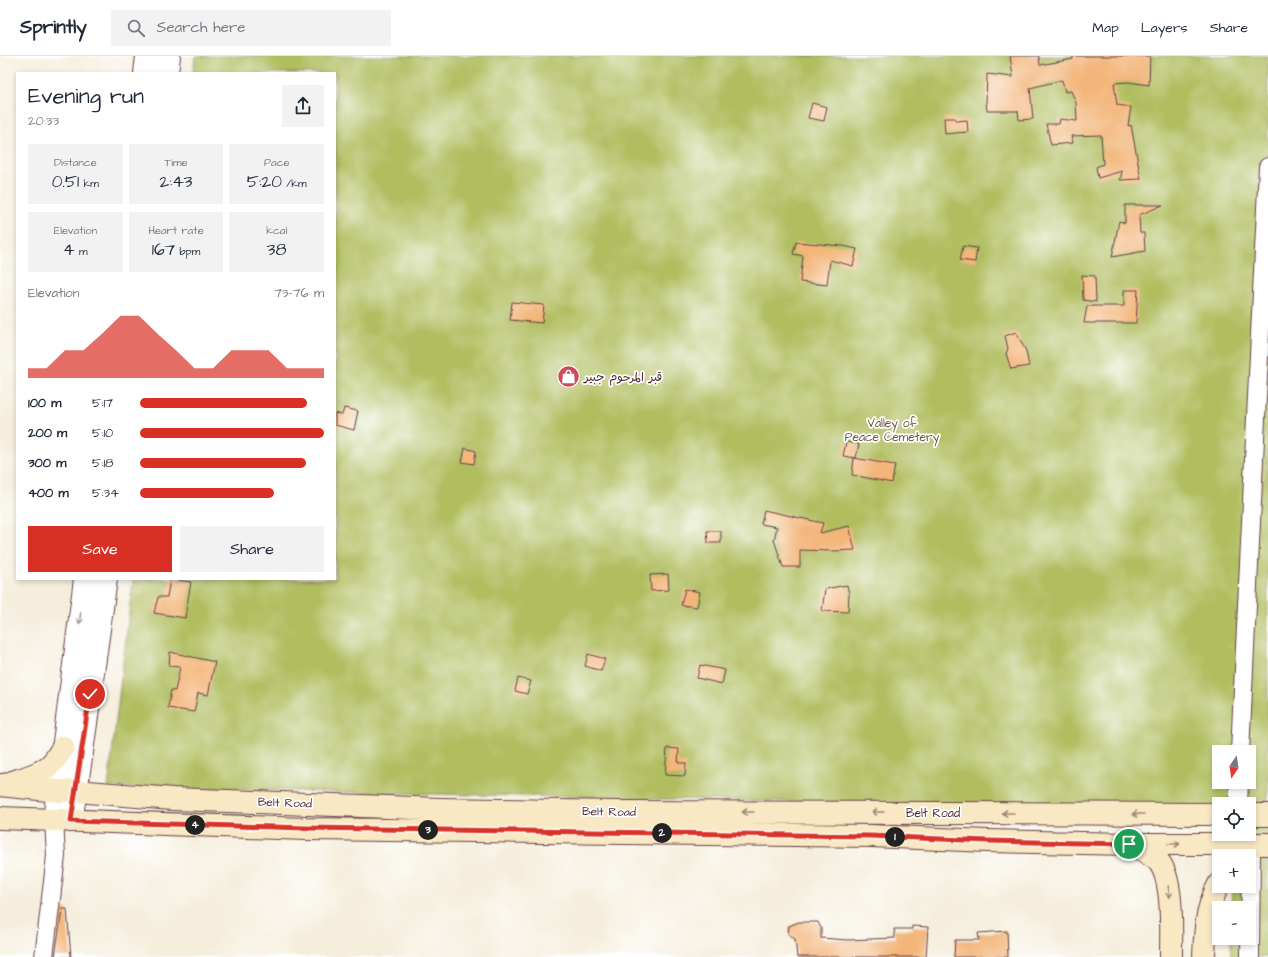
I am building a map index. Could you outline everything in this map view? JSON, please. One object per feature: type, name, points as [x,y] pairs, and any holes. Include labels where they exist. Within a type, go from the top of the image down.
[{"type":"main road","points":[[2,785],[46,768],[63,747]]},
{"type":"main road","name":"Belt Road","points":[[2,785],[172,799],[440,809],[617,812],[1212,814]]},
{"type":"main road","points":[[1256,815],[1268,815]]},
{"type":"main road","name":"Belt Road","points":[[0,818],[306,828],[871,836],[988,841],[1254,848]]},
{"type":"main road","points":[[1129,844],[1147,853],[1159,862],[1166,875],[1170,904],[1171,957]]},
{"type":"main road","points":[[1204,957],[1205,926],[1214,893]]},
{"type":"street","points":[[145,72],[147,56]]},
{"type":"street","points":[[167,72],[169,56]]},
{"type":"street","points":[[1240,745],[1268,167]]},
{"type":"street","points":[[67,791],[63,747],[84,580]]},
{"type":"street","points":[[44,957],[56,856],[106,580]]},
{"type":"street","points":[[1250,957],[1254,848]]},
{"type":"green space","name":"Valley of Peace Cemetery","points":[[195,56],[1268,56],[1268,957],[1231,957],[1231,945],[1256,945],[1256,901],[1231,901],[1232,893],[1256,893],[1256,849],[1232,849],[1232,841],[1256,841],[1256,797],[1212,797],[1212,811],[108,787],[133,580],[336,580],[336,72],[193,72]]},
{"type":"building","points":[[1010,56],[1039,56],[1040,65],[1073,59],[1073,56],[1150,56],[1149,85],[1128,82],[1114,83],[1117,105],[1131,107],[1128,126],[1131,125],[1141,179],[1120,180],[1122,171],[1098,178],[1096,167],[1103,164],[1101,135],[1071,136],[1073,143],[1051,145],[1046,124],[1059,124],[1060,119],[1077,121],[1076,103],[1071,91],[1065,92],[1062,80],[1030,88],[1033,119],[1019,120],[1018,111],[987,111],[987,74],[1013,77]]},
{"type":"building","points":[[812,103],[827,107],[824,121],[808,118]]},
{"type":"building","points":[[944,118],[955,118],[956,121],[967,120],[968,132],[945,134]]},
{"type":"building","points":[[1125,205],[1163,205],[1139,215],[1140,233],[1144,233],[1145,251],[1112,257],[1119,221],[1125,223]]},
{"type":"building","points":[[796,242],[843,246],[857,249],[853,266],[830,260],[827,285],[800,282],[803,256],[793,254]]},
{"type":"building","points":[[963,246],[977,248],[975,262],[960,260]]},
{"type":"building","points":[[1082,275],[1095,276],[1096,302],[1083,300]]},
{"type":"building","points":[[1124,290],[1138,290],[1136,323],[1084,323],[1087,306],[1124,306]]},
{"type":"building","points":[[512,302],[544,305],[542,323],[510,320]]},
{"type":"building","points":[[1016,332],[1026,351],[1029,366],[1011,369],[1006,354],[1008,348],[1005,336]]},
{"type":"building","points":[[344,408],[358,411],[354,430],[336,425],[336,413],[342,415]]},
{"type":"building","points":[[846,442],[859,444],[856,458],[843,456]]},
{"type":"building","points":[[465,448],[476,451],[474,464],[462,462]]},
{"type":"building","points":[[854,458],[895,465],[892,483],[852,475]]},
{"type":"building","points":[[764,510],[823,523],[820,533],[849,526],[855,550],[800,550],[800,567],[783,567],[774,540],[777,527],[761,524]]},
{"type":"building","points":[[707,531],[721,531],[721,543],[708,543]]},
{"type":"building","points":[[668,574],[669,590],[651,591],[650,575]]},
{"type":"building","points":[[170,580],[191,582],[185,618],[154,613],[158,597],[167,597]]},
{"type":"building","points":[[847,585],[849,594],[848,612],[822,611],[825,589]]},
{"type":"building","points":[[685,589],[700,592],[697,607],[681,605]]},
{"type":"building","points":[[170,652],[215,662],[208,695],[198,693],[194,712],[168,708],[171,690],[175,691],[180,667],[169,666]]},
{"type":"building","points":[[588,654],[605,659],[601,671],[585,666]]},
{"type":"building","points":[[700,665],[725,670],[722,684],[697,678]]},
{"type":"building","points":[[518,678],[531,681],[527,694],[515,691]]},
{"type":"building","points":[[667,748],[679,749],[678,763],[686,763],[685,776],[665,775]]},
{"type":"building","points":[[62,909],[67,909],[71,957],[55,957]]},
{"type":"building","points":[[799,922],[818,922],[821,928],[821,938],[847,940],[895,938],[894,929],[912,929],[912,926],[928,927],[926,957],[797,957],[795,939],[788,934],[789,926]]},
{"type":"building","points":[[1007,931],[1008,957],[954,957],[955,940],[979,940],[978,933]]},
{"type":"place","name":"قبر المرحوم جبير","points":[[568,377]]},
{"type":"route","points":[[90,694],[71,821],[306,828],[871,836],[988,841],[1129,844]]}]
